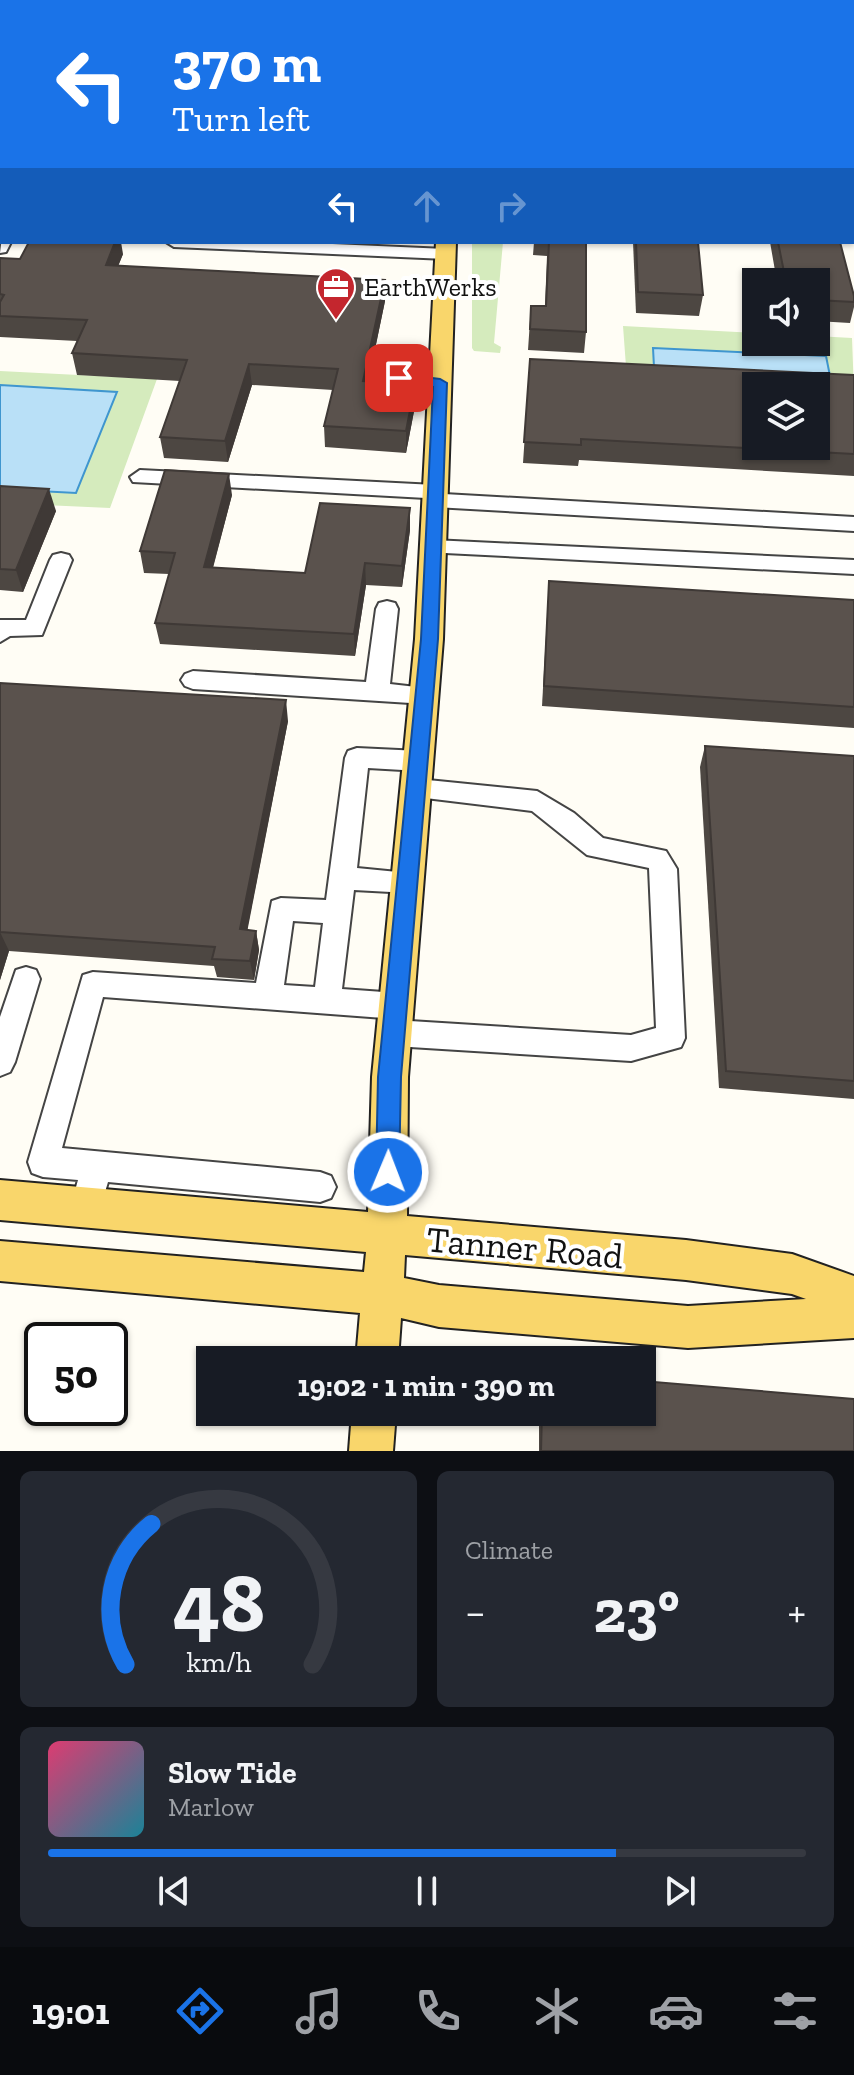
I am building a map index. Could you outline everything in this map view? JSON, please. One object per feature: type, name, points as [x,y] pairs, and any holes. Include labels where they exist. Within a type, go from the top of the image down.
[{"type":"main road","points":[[378,1346],[387,1235],[390,1077],[426,695],[446,248]]},
{"type":"main road","name":"Tanner Road","points":[[0,1200],[686,1260],[792,1274],[854,1296]]},
{"type":"main road","name":"Tanner Road","points":[[0,1261],[382,1294],[439,1306],[688,1327],[854,1317]]},
{"type":"main road","points":[[371,1451],[373,1426]]},
{"type":"lane","points":[[265,244],[446,248]]},
{"type":"lane","points":[[397,375],[403,381],[440,383]]},
{"type":"lane","points":[[140,477],[854,524]]},
{"type":"lane","points":[[433,547],[854,567]]},
{"type":"lane","points":[[0,634],[4,627],[34,629],[61,560]]},
{"type":"lane","points":[[377,692],[387,609]]},
{"type":"lane","points":[[193,680],[426,695]]},
{"type":"lane","points":[[320,1187],[43,1162],[93,984],[327,1001],[395,1020],[631,1048],[671,1038],[664,869],[657,859],[596,847],[537,801],[357,758],[327,1001]]},
{"type":"lane","points":[[343,878],[409,882]]},
{"type":"lane","points":[[268,996],[281,909],[338,912]]},
{"type":"lane","points":[[0,1062],[26,979]]},
{"type":"lane","points":[[86,1208],[97,1166]]},
{"type":"green space","points":[[472,244],[503,244],[494,343],[501,347],[500,353],[474,351]]},
{"type":"green space","points":[[623,326],[742,332],[742,356],[830,356],[830,337],[852,338],[854,392],[830,388],[830,372],[742,372],[742,384],[627,380]]},
{"type":"green space","points":[[0,371],[157,379],[110,508],[0,503],[116,392],[0,385]]},
{"type":"water","points":[[653,348],[742,352],[742,356],[826,356],[829,372],[752,372],[654,367]]},
{"type":"water","points":[[0,385],[117,392],[76,493],[0,489]]},
{"type":"building","points":[[28,244],[114,244],[106,265],[385,280],[363,381],[415,385],[406,431],[324,426],[338,369],[249,364],[225,441],[160,437],[187,360],[72,353],[87,320],[0,316],[0,302],[4,295],[0,294],[0,258],[20,259]]},
{"type":"building","points":[[549,244],[586,244],[586,332],[530,329],[531,306],[546,306]]},
{"type":"building","points":[[636,244],[698,244],[703,295],[638,292]]},
{"type":"building","points":[[778,244],[841,244],[854,302],[830,301],[830,268],[783,268]]},
{"type":"building","points":[[530,359],[793,372],[742,372],[742,448],[581,439],[581,445],[524,442]]},
{"type":"building","points":[[830,374],[854,375],[854,454],[830,453]]},
{"type":"building","points":[[165,470],[229,474],[204,567],[305,573],[320,503],[410,508],[402,566],[365,563],[354,634],[155,623],[175,553],[140,551]]},
{"type":"building","points":[[0,486],[49,489],[16,570],[0,569]]},
{"type":"building","points":[[549,581],[854,600],[854,707],[544,686]]},
{"type":"building","points":[[0,683],[286,700],[240,929],[256,931],[250,961],[212,959],[215,947],[0,932]]},
{"type":"building","points":[[705,746],[854,756],[854,1081],[726,1071]]},
{"type":"building","points":[[656,1382],[854,1399],[854,1451],[541,1451],[542,1426],[656,1426]]},
{"type":"place","name":"EarthWerks","points":[[336,321]]},
{"type":"route","points":[[388,1172],[390,1077],[429,639],[440,383],[403,381],[399,378]]}]
